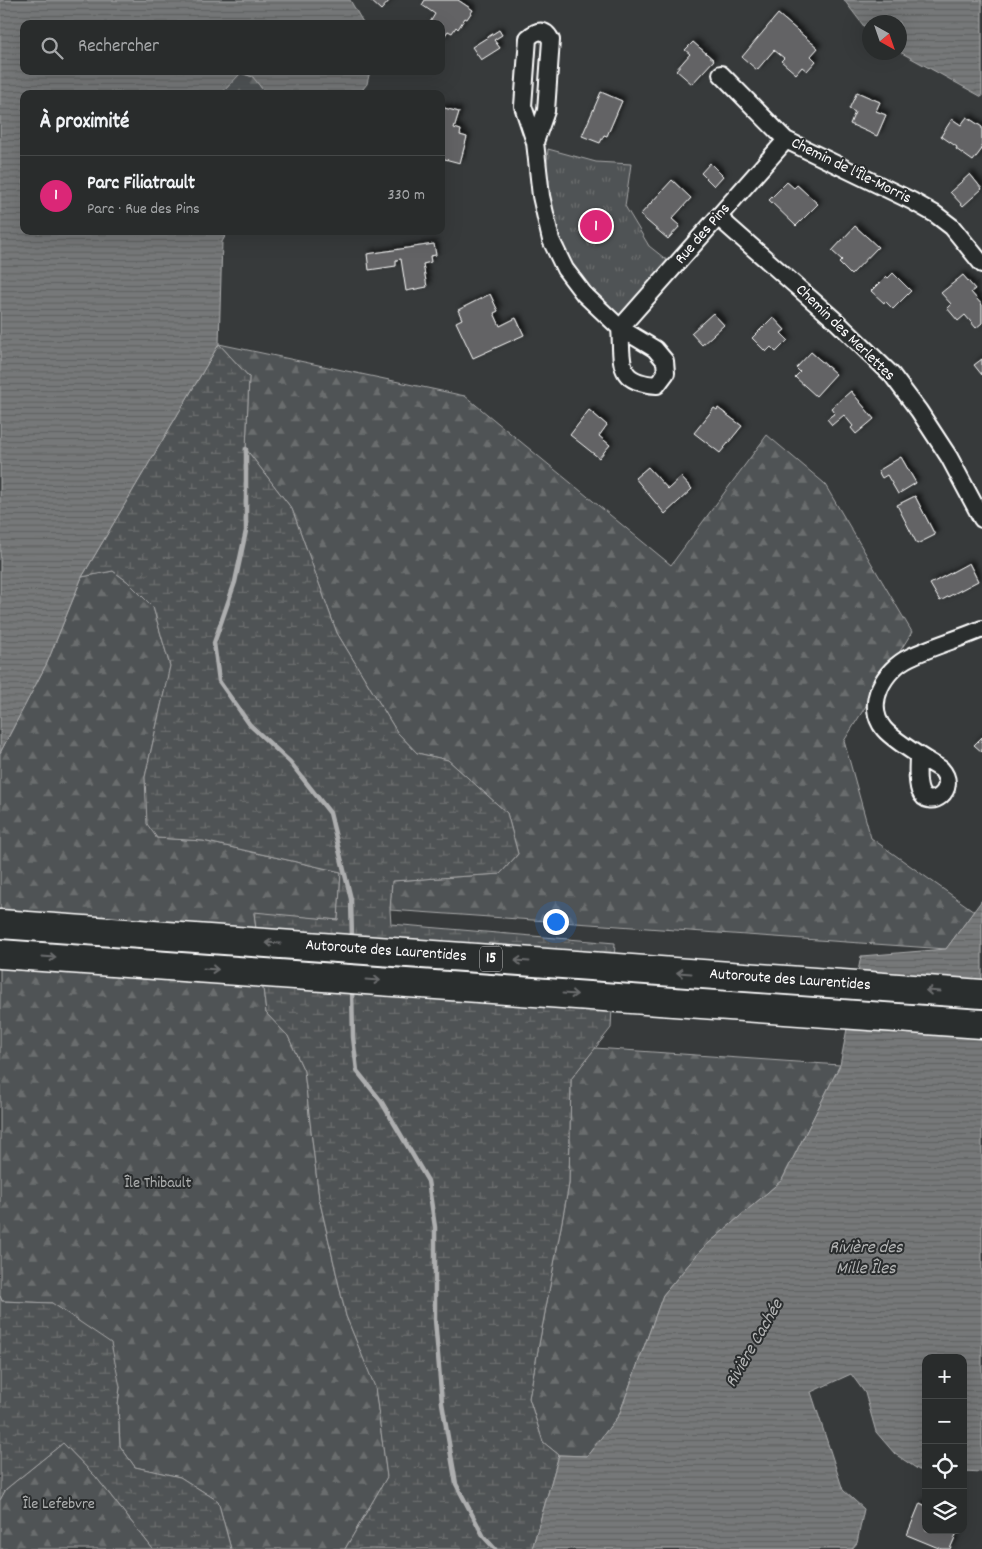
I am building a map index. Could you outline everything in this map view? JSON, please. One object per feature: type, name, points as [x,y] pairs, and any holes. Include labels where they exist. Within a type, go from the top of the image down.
[{"type":"highway","name":"Autoroute des Laurentides","points":[[0,924],[982,994]]},
{"type":"highway","name":"Autoroute des Laurentides","points":[[0,954],[982,1024]]},
{"type":"street","name":"Rue des Pins","points":[[535,142],[546,111],[551,40],[548,34],[542,31],[536,31],[528,38],[523,106],[535,142],[541,196],[551,240],[565,269],[584,294],[620,328],[786,140]]},
{"type":"street","name":"Chemin de l'Île-Morris","points":[[722,74],[786,140],[935,214],[952,227],[982,264]]},
{"type":"street","name":"Chemin des Merlettes","points":[[718,217],[837,322],[892,375],[919,411],[949,458],[982,519]]},
{"type":"street","points":[[918,755],[885,731],[877,718],[875,705],[878,690],[890,673],[908,658],[982,629]]},
{"type":"green space","points":[[238,75],[246,75],[253,77],[263,90],[225,90]]},
{"type":"green space","points":[[548,149],[596,162],[631,164],[625,206],[649,246],[668,261],[620,325],[577,280],[544,198]]},
{"type":"green space","points":[[219,344],[465,396],[671,565],[767,435],[824,483],[912,632],[844,741],[871,838],[974,911],[946,949],[390,910],[392,881],[500,874],[518,854],[507,813],[448,760],[417,753],[397,732],[337,633],[292,509],[246,449],[249,377]]},
{"type":"green space","points":[[219,344],[249,377],[246,449],[292,509],[337,633],[397,732],[417,753],[448,760],[507,813],[518,854],[500,874],[392,881],[391,924],[615,943],[611,1028],[571,1079],[569,1184],[529,1398],[543,1442],[559,1455],[532,1549],[345,1549],[387,1477],[375,1387],[346,1316],[319,1198],[304,1071],[288,1036],[266,1013],[254,912],[338,920],[341,872],[203,841],[157,838],[147,824],[145,777],[170,666],[153,607],[127,581],[113,571],[82,577]]},
{"type":"green space","name":"Île Thibault","points":[[113,571],[127,581],[153,607],[170,666],[145,777],[156,838],[203,841],[341,872],[338,920],[254,913],[266,1013],[288,1036],[304,1071],[319,1198],[346,1316],[375,1386],[387,1477],[345,1549],[231,1549],[218,1501],[180,1477],[135,1467],[120,1446],[118,1404],[120,1387],[52,1303],[2,1301],[0,1296],[0,753],[47,663],[82,577]]},
{"type":"green space","points":[[595,1048],[840,1065],[782,1180],[701,1250],[663,1295],[619,1415],[587,1456],[559,1455],[543,1442],[529,1398],[569,1184],[571,1079]]},
{"type":"green space","points":[[0,1296],[2,1301],[52,1303],[111,1343],[120,1387],[118,1404],[120,1446],[135,1467],[180,1477],[218,1501],[231,1549],[153,1549],[96,1477],[63,1443],[6,1489],[0,1500]]},
{"type":"green space","name":"Île Lefebvre","points":[[63,1443],[96,1477],[153,1549],[0,1549],[0,1500],[6,1489]]},
{"type":"water","points":[[0,0],[350,0],[362,20],[20,20],[20,75],[239,75],[225,90],[20,90],[20,235],[226,235],[222,242],[219,344],[82,577],[47,663],[0,753]]},
{"type":"water","points":[[844,0],[982,0],[982,97],[907,56],[907,15],[862,15],[862,24]]},
{"type":"water","points":[[247,75],[369,75],[367,84],[362,90],[263,90],[253,77]]},
{"type":"water","name":"Rivière des Mille Îles","points":[[982,900],[982,1472],[967,1471],[967,1354],[922,1354],[922,1470],[919,1470],[895,1454],[876,1432],[865,1393],[851,1374],[811,1392],[843,1490],[864,1509],[857,1543],[852,1549],[532,1549],[559,1455],[587,1456],[619,1415],[663,1295],[701,1250],[782,1180],[840,1065],[861,956],[946,949]]},
{"type":"building","points":[[370,0],[390,0],[381,10]]},
{"type":"building","points":[[425,0],[458,0],[473,10],[458,29],[456,27],[452,33],[448,31],[445,35],[445,20],[431,20],[435,14],[422,5]]},
{"type":"building","points":[[778,14],[818,48],[811,56],[816,61],[807,71],[802,67],[796,74],[781,61],[784,58],[774,50],[757,70],[742,57]]},
{"type":"building","points":[[499,30],[502,35],[494,40],[500,48],[481,60],[472,47]]},
{"type":"building","points":[[693,42],[714,60],[692,84],[676,70],[690,54],[685,50]]},
{"type":"building","points":[[601,92],[622,101],[607,136],[604,135],[600,143],[582,136]]},
{"type":"building","points":[[857,92],[880,102],[876,111],[886,115],[877,136],[850,124],[855,112],[849,109]]},
{"type":"building","points":[[445,108],[459,112],[454,128],[461,130],[460,135],[467,137],[460,163],[445,159]]},
{"type":"building","points":[[967,117],[982,127],[982,149],[973,161],[941,136],[952,119],[961,125]]},
{"type":"building","points":[[710,163],[723,176],[714,186],[701,173]]},
{"type":"building","points":[[970,174],[982,189],[963,206],[950,192]]},
{"type":"building","points":[[672,180],[691,198],[672,219],[680,226],[668,239],[640,215]]},
{"type":"building","points":[[787,182],[794,188],[797,185],[818,204],[796,226],[769,200]]},
{"type":"building","points":[[855,226],[878,247],[851,275],[839,263],[842,260],[832,251]]},
{"type":"building","points":[[434,244],[436,255],[430,256],[431,262],[423,264],[427,287],[406,291],[401,259],[396,260],[396,266],[369,270],[367,254]]},
{"type":"building","points":[[893,273],[911,291],[893,309],[871,291],[886,276],[888,278]]},
{"type":"building","points":[[963,275],[975,289],[971,292],[982,305],[982,323],[976,328],[965,315],[958,321],[947,308],[951,304],[941,293]]},
{"type":"building","points":[[490,294],[498,311],[494,313],[500,326],[516,318],[524,335],[473,358],[456,322],[462,319],[458,310]]},
{"type":"building","points":[[713,313],[724,325],[702,345],[691,333]]},
{"type":"building","points":[[773,317],[785,330],[781,333],[788,340],[776,352],[771,347],[766,352],[752,338]]},
{"type":"building","points":[[811,352],[836,374],[816,396],[795,377],[800,372],[796,368]]},
{"type":"building","points":[[982,359],[982,375],[974,365]]},
{"type":"building","points":[[851,391],[874,419],[856,434],[851,428],[853,426],[844,415],[832,425],[827,419],[835,413],[831,408]]},
{"type":"building","points":[[714,408],[717,410],[718,408],[742,426],[720,453],[694,433]]},
{"type":"building","points":[[589,410],[607,425],[599,436],[610,445],[599,458],[570,435]]},
{"type":"building","points":[[901,457],[916,483],[898,494],[887,475],[882,478],[878,471]]},
{"type":"building","points":[[648,467],[668,489],[681,477],[692,489],[665,514],[635,478]]},
{"type":"building","points":[[915,496],[935,535],[917,544],[897,505]]},
{"type":"building","points":[[969,563],[978,581],[940,601],[930,584]]},
{"type":"building","points":[[982,737],[982,752],[974,745]]},
{"type":"building","points":[[920,1503],[922,1504],[922,1534],[956,1534],[950,1549],[941,1549],[907,1535]]},
{"type":"waterway","points":[[246,449],[246,531],[235,582],[214,643],[219,681],[250,725],[290,762],[330,813],[351,899],[352,939]]},
{"type":"waterway","points":[[352,987],[353,1037],[357,1071],[381,1101],[428,1181],[435,1227],[435,1319],[442,1403],[456,1484],[484,1537],[495,1549]]},
{"type":"place","name":"Parc Filiatrault","points":[[596,226]]},
{"type":"water label","name":"Rivière Cachée","points":[[755,1344]]}]
